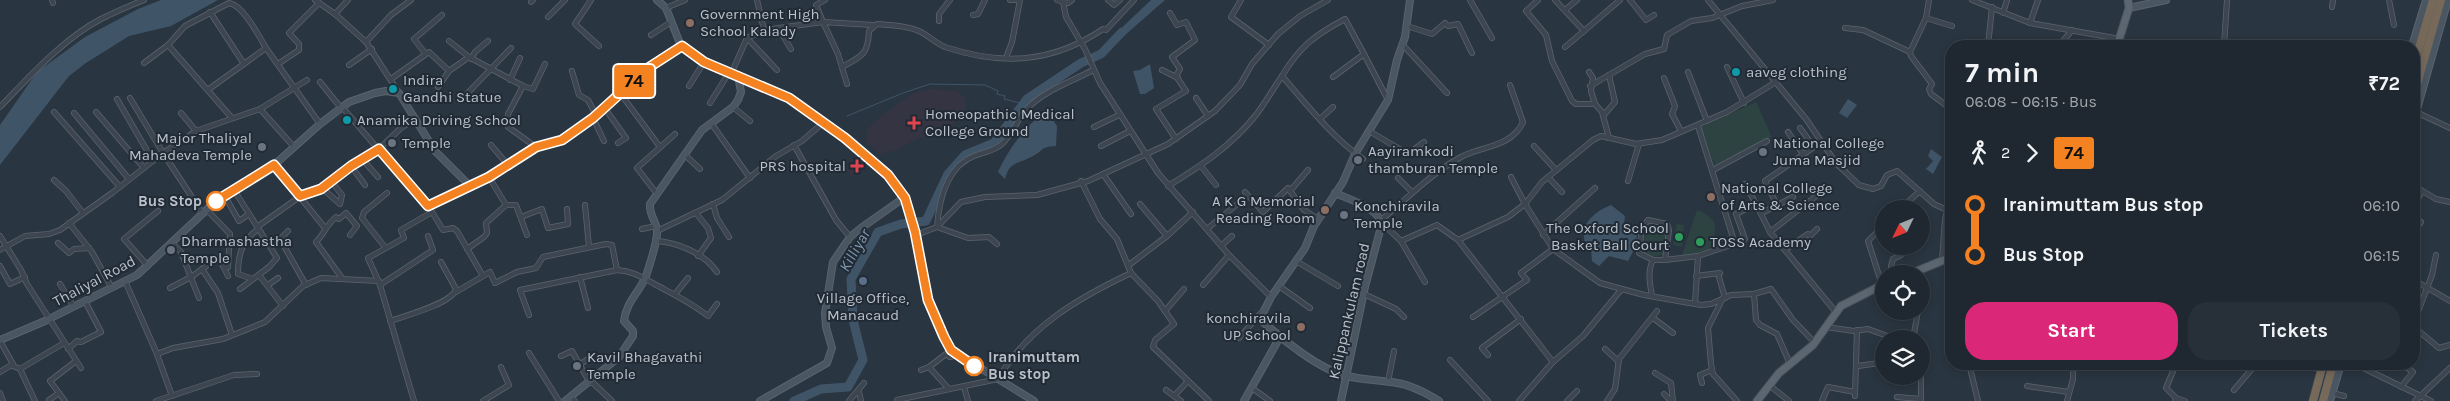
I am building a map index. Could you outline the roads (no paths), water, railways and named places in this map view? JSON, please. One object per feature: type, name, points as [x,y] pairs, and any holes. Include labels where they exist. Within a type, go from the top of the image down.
[{"type":"highway","points":[[2420,46],[2434,0]]},
{"type":"highway","points":[[2420,75],[2441,0]]},
{"type":"highway","points":[[2313,401],[2319,370]]},
{"type":"highway","points":[[2323,401],[2332,370]]},
{"type":"main road","points":[[2120,40],[2129,4]]},
{"type":"main road","points":[[1930,266],[1945,260]]},
{"type":"main road","points":[[1757,401],[1769,385],[1815,342],[1835,311],[1858,295],[1875,288]]},
{"type":"street","points":[[0,107],[41,65],[83,31],[100,19],[144,0]]},
{"type":"street","points":[[335,14],[348,0]]},
{"type":"street","points":[[366,42],[391,15],[410,0]]},
{"type":"street","points":[[548,17],[565,0]]},
{"type":"street","points":[[591,0],[575,24],[599,46]]},
{"type":"street","points":[[657,0],[666,8],[682,46],[704,62],[789,98],[824,122],[888,175],[905,198],[916,233],[928,300],[951,350],[1034,401]]},
{"type":"street","points":[[666,8],[685,0]]},
{"type":"street","points":[[757,0],[764,30]]},
{"type":"street","points":[[825,0],[815,2],[842,67],[847,84]]},
{"type":"street","points":[[939,21],[940,14],[950,0]]},
{"type":"street","points":[[973,15],[978,14],[985,0]]},
{"type":"street","points":[[1007,54],[1012,42],[1015,0]]},
{"type":"street","points":[[1057,0],[1068,4],[1072,0]]},
{"type":"street","points":[[1108,0],[1114,4],[1120,0]]},
{"type":"street","points":[[710,103],[733,73],[747,38],[764,30],[823,22],[910,28],[920,31],[942,46],[997,58],[1019,60],[1060,52],[1081,44],[1103,29],[1106,30],[1134,0]]},
{"type":"street","points":[[1241,0],[1231,18],[1269,45]]},
{"type":"street","points":[[916,233],[937,227],[960,202],[985,197],[1037,196],[1103,174],[1176,139],[1208,116],[1240,85],[1252,64],[1278,34],[1300,16],[1328,0]]},
{"type":"street","points":[[1239,338],[1262,312],[1296,261],[1355,154],[1388,100],[1407,26],[1410,0]]},
{"type":"street","points":[[1470,0],[1492,38]]},
{"type":"street","points":[[1539,0],[1526,11],[1546,35],[1552,61],[1572,101],[1576,104],[1596,104]]},
{"type":"street","points":[[1555,0],[1584,31]]},
{"type":"street","points":[[1565,10],[1577,0]]},
{"type":"street","points":[[1565,47],[1620,0]]},
{"type":"street","points":[[1630,0],[1646,20],[1654,15]]},
{"type":"street","points":[[1708,0],[1806,120],[1836,164],[1859,186],[1873,189],[1881,186],[1887,175],[1897,171],[1934,204],[1945,209]]},
{"type":"street","points":[[1590,86],[1645,54],[1664,49],[1667,35],[1691,20],[1712,18],[1720,14],[1773,0]]},
{"type":"street","points":[[1929,0],[1926,18],[1910,52],[1912,59],[1932,84],[1929,89],[1930,94],[1945,104]]},
{"type":"street","points":[[1972,0],[2030,23],[2072,30],[2108,40]]},
{"type":"street","points":[[2003,13],[2008,0]]},
{"type":"street","points":[[2030,23],[2038,0]]},
{"type":"street","points":[[2129,4],[2166,0]]},
{"type":"street","points":[[2224,40],[2227,0]]},
{"type":"street","points":[[2332,7],[2333,0]]},
{"type":"street","points":[[2389,0],[2394,25]]},
{"type":"street","points":[[2414,40],[2426,0]]},
{"type":"street","points":[[2420,98],[2448,0]]},
{"type":"street","points":[[278,64],[299,50],[299,44],[289,33],[317,2],[335,14],[372,49],[446,164],[470,186]]},
{"type":"street","points":[[1063,2],[1066,17],[1084,49],[1090,65],[1119,115],[1168,186],[1194,212],[1229,255],[1271,297]]},
{"type":"street","points":[[144,63],[168,45],[185,26],[226,4],[233,4],[248,19],[266,48],[320,124]]},
{"type":"street","points":[[1989,40],[1992,7]]},
{"type":"street","points":[[210,12],[244,64]]},
{"type":"street","points":[[1170,13],[1177,25],[1186,22],[1195,40],[1172,57],[1180,69],[1176,76],[1186,91],[1156,109],[1176,139]]},
{"type":"street","points":[[425,53],[414,39],[442,15]]},
{"type":"street","points":[[1926,18],[1952,26]]},
{"type":"street","points":[[1168,186],[1201,166],[1225,148],[1248,124],[1305,45],[1317,34],[1345,19],[1388,100]]},
{"type":"street","points":[[651,35],[671,22]]},
{"type":"street","points":[[1407,26],[1432,34],[1445,23],[1448,26],[1458,24],[1472,53]]},
{"type":"street","points":[[842,67],[864,53],[868,46],[869,30],[873,25]]},
{"type":"street","points":[[1845,28],[1863,30],[1910,52]]},
{"type":"street","points":[[779,29],[791,49]]},
{"type":"street","points":[[2064,40],[2072,30]]},
{"type":"street","points":[[747,38],[777,70]]},
{"type":"street","points":[[449,41],[470,58],[510,80],[533,89],[545,64]]},
{"type":"street","points":[[438,88],[449,71],[470,58],[488,41]]},
{"type":"street","points":[[168,45],[209,89],[232,118]]},
{"type":"street","points":[[1402,45],[1447,93]]},
{"type":"street","points":[[428,206],[489,177],[536,147],[562,140],[595,116],[648,68],[682,46]]},
{"type":"street","points":[[209,89],[266,48]]},
{"type":"street","points":[[460,101],[511,48]]},
{"type":"street","points":[[348,64],[372,49]]},
{"type":"street","points":[[391,80],[425,53],[432,53],[449,71]]},
{"type":"street","points":[[1333,77],[1364,54]]},
{"type":"street","points":[[510,80],[520,58]]},
{"type":"street","points":[[689,86],[704,62]]},
{"type":"street","points":[[1727,67],[1744,102]]},
{"type":"street","points":[[937,227],[941,196],[956,168],[965,160],[994,150],[1002,144],[1022,115],[1036,100],[1093,70]]},
{"type":"street","points":[[1162,70],[1178,78]]},
{"type":"street","points":[[572,71],[578,95],[588,100],[604,141]]},
{"type":"street","points":[[1589,72],[1593,78],[1590,86],[1596,104],[1603,116],[1609,138]]},
{"type":"street","points":[[1688,72],[1707,121]]},
{"type":"street","points":[[570,400],[619,357],[634,336],[633,331],[624,321],[625,313],[645,277],[655,241],[656,228],[649,207],[686,156],[702,130],[733,107],[741,92],[733,73]]},
{"type":"street","points":[[1603,116],[1616,102],[1609,75]]},
{"type":"street","points":[[1282,76],[1320,119],[1355,154],[1363,159]]},
{"type":"street","points":[[1664,78],[1675,106],[1672,114],[1681,131]]},
{"type":"street","points":[[0,250],[25,236],[49,234],[69,223],[163,153],[196,131],[260,109],[307,80]]},
{"type":"street","points":[[320,82],[428,206],[443,230],[452,228],[457,231],[483,276]]},
{"type":"street","points":[[1458,240],[1492,225],[1525,204],[1548,177],[1588,143],[1601,136],[1639,144],[1662,140],[1681,131],[1698,126],[1744,102],[1776,82]]},
{"type":"street","points":[[1381,222],[1426,180],[1462,157],[1504,141],[1520,130],[1523,122],[1510,84]]},
{"type":"street","points":[[523,86],[508,114],[507,124],[512,131],[536,147]]},
{"type":"street","name":"Thaliyal Road","points":[[0,340],[85,302],[137,275],[205,212],[225,196],[274,165],[320,124],[349,102],[386,91],[399,93]]},
{"type":"street","points":[[620,93],[660,148]]},
{"type":"street","points":[[116,98],[153,161]]},
{"type":"street","points":[[130,98],[163,153],[205,212],[230,234],[228,267],[223,266]]},
{"type":"street","points":[[1196,98],[1208,116]]},
{"type":"street","points":[[604,107],[626,138],[618,143]]},
{"type":"street","points":[[733,107],[750,121]]},
{"type":"street","points":[[1320,119],[1333,107]]},
{"type":"street","points":[[260,109],[294,148]]},
{"type":"street","points":[[127,117],[138,110]]},
{"type":"street","points":[[54,112],[120,186]]},
{"type":"street","points":[[96,112],[144,168]]},
{"type":"street","points":[[74,113],[129,179]]},
{"type":"street","points":[[181,113],[196,131]]},
{"type":"street","points":[[2420,114],[2450,128]]},
{"type":"street","points":[[1094,127],[1119,115]]},
{"type":"street","points":[[253,280],[238,274],[238,255],[249,235],[300,196],[322,188],[351,166],[379,149],[401,128],[416,119]]},
{"type":"street","points":[[642,229],[656,228],[696,213],[722,200],[794,144],[802,141],[824,122]]},
{"type":"street","points":[[711,123],[750,178]]},
{"type":"street","points":[[1698,126],[1707,159],[1713,170],[1736,244]]},
{"type":"street","points":[[1777,205],[1765,181],[1790,159],[1814,147],[1800,128]]},
{"type":"street","points":[[1101,146],[1130,131]]},
{"type":"street","points":[[1369,131],[1408,154],[1424,142]]},
{"type":"street","points":[[1788,132],[1803,154]]},
{"type":"street","points":[[657,194],[638,168],[675,134]]},
{"type":"street","points":[[1713,170],[1767,141]]},
{"type":"street","points":[[794,144],[836,220],[850,237]]},
{"type":"street","points":[[1628,181],[1639,144]]},
{"type":"street","points":[[491,145],[508,165]]},
{"type":"street","points":[[1534,146],[1556,170]]},
{"type":"street","points":[[686,156],[700,169]]},
{"type":"street","points":[[362,159],[378,177]]},
{"type":"street","points":[[274,165],[325,228]]},
{"type":"street","points":[[351,166],[365,185]]},
{"type":"street","points":[[1201,166],[1216,185]]},
{"type":"street","points":[[1290,191],[1308,170]]},
{"type":"street","points":[[1103,174],[1131,214]]},
{"type":"street","points":[[489,177],[506,204]]},
{"type":"street","points":[[1511,177],[1543,235],[1553,249],[1600,283],[1621,290],[1695,304],[1711,304],[1735,294],[1754,294],[1771,289],[1788,314],[1815,342]]},
{"type":"street","points":[[1548,177],[1562,192]]},
{"type":"street","points":[[1398,178],[1412,192]]},
{"type":"street","points":[[54,180],[66,190],[83,213]]},
{"type":"street","points":[[322,188],[340,204],[342,195],[331,181]]},
{"type":"street","points":[[1081,181],[1100,219],[1117,239],[1131,273],[1158,301],[1174,324],[1155,340],[1153,347],[1208,401]]},
{"type":"street","points":[[1745,184],[1762,213],[1770,232],[1835,311]]},
{"type":"street","points":[[1245,192],[1263,212],[1288,188],[1304,210],[1318,220]]},
{"type":"street","points":[[1543,235],[1594,188]]},
{"type":"street","points":[[234,190],[277,258],[240,289]]},
{"type":"street","points":[[1910,200],[1920,191]]},
{"type":"street","points":[[2420,195],[2422,191],[2436,199],[2450,202]]},
{"type":"street","points":[[384,247],[364,221],[364,212],[388,193]]},
{"type":"street","points":[[1335,193],[1360,205],[1381,222],[1400,241],[1424,282]]},
{"type":"street","points":[[1770,232],[1820,193]]},
{"type":"street","points":[[225,196],[239,221],[250,214]]},
{"type":"street","points":[[1762,213],[1793,197]]},
{"type":"street","points":[[760,401],[827,363],[831,356],[832,348],[826,327],[833,262],[850,237],[905,198]]},
{"type":"street","points":[[1208,228],[1240,202]]},
{"type":"street","points":[[467,249],[484,237],[487,233],[486,223],[506,204],[516,205],[527,235]]},
{"type":"street","points":[[713,204],[717,218],[729,237]]},
{"type":"street","points":[[1140,204],[1167,236]]},
{"type":"street","points":[[1725,213],[1736,214],[1756,204]]},
{"type":"street","points":[[585,205],[589,248]]},
{"type":"street","points":[[520,217],[542,209],[548,228],[568,224],[567,209]]},
{"type":"street","points":[[148,266],[124,238],[158,211]]},
{"type":"street","points":[[414,401],[380,283],[368,258],[384,247],[404,238],[401,230],[432,212]]},
{"type":"street","points":[[1129,265],[1167,236],[1194,212]]},
{"type":"street","points":[[342,278],[316,242],[326,231],[325,228],[336,217],[339,219],[346,213],[357,226]]},
{"type":"street","points":[[696,213],[708,228],[712,238],[698,256]]},
{"type":"street","points":[[1665,260],[1669,230],[1667,224],[1648,220],[1642,228],[1639,252],[1653,260],[1665,260],[1698,256],[1736,244],[1745,239],[1736,214]]},
{"type":"street","points":[[350,235],[364,221]]},
{"type":"street","name":"Kalippankulam road","points":[[1341,401],[1381,222]]},
{"type":"street","points":[[69,223],[89,248],[112,288]]},
{"type":"street","points":[[1400,241],[1437,225],[1458,240],[1553,362]]},
{"type":"street","points":[[937,227],[968,238],[989,238],[997,244]]},
{"type":"street","points":[[1785,250],[1808,234],[1810,236],[1816,229]]},
{"type":"street","points":[[288,230],[280,239],[306,285]]},
{"type":"street","points":[[1942,261],[1945,230]]},
{"type":"street","points":[[1875,235],[1868,242],[1876,265]]},
{"type":"street","points":[[0,236],[49,319],[81,368]]},
{"type":"street","points":[[157,354],[232,335],[265,322],[306,285],[321,278],[342,278],[380,283],[433,250],[428,236]]},
{"type":"street","points":[[1222,245],[1232,236]]},
{"type":"street","points":[[655,241],[673,242],[710,262],[717,272]]},
{"type":"street","points":[[58,243],[69,253],[74,249],[89,248]]},
{"type":"street","points":[[172,243],[181,252],[199,298]]},
{"type":"street","points":[[390,321],[451,298],[456,292],[490,272],[495,283],[518,272],[536,268],[543,257],[606,244],[612,245],[617,270]]},
{"type":"street","points":[[1473,317],[1526,280],[1521,273],[1553,249]]},
{"type":"street","points":[[1203,285],[1229,255]]},
{"type":"street","points":[[1891,265],[1894,258],[1901,255]]},
{"type":"street","points":[[2420,305],[2432,275],[2436,255]]},
{"type":"street","points":[[1695,304],[1698,256]]},
{"type":"street","points":[[170,288],[219,257],[228,276]]},
{"type":"street","points":[[1652,296],[1649,274],[1653,260]]},
{"type":"street","points":[[1296,261],[1338,286]]},
{"type":"street","points":[[441,262],[456,292]]},
{"type":"street","points":[[0,266],[10,284],[25,278]]},
{"type":"street","points":[[202,269],[218,292],[232,335]]},
{"type":"street","points":[[529,316],[520,290],[617,270],[630,270],[645,277],[708,316],[717,304]]},
{"type":"street","points":[[897,400],[998,379],[1016,352],[1055,315],[1098,288],[1131,273]]},
{"type":"street","points":[[259,275],[283,306]]},
{"type":"street","points":[[1696,276],[1719,275],[1724,298],[1708,328],[1712,370],[1718,381],[1737,401]]},
{"type":"street","points":[[268,286],[278,278]]},
{"type":"street","points":[[580,278],[588,308]]},
{"type":"street","points":[[675,294],[688,278]]},
{"type":"street","points":[[125,282],[157,354],[172,396]]},
{"type":"street","points":[[60,284],[74,307]]},
{"type":"street","points":[[2420,284],[2450,301]]},
{"type":"street","points":[[1279,286],[1310,308]]},
{"type":"street","points":[[1165,311],[1184,289]]},
{"type":"street","points":[[1519,401],[1553,362],[1583,336],[1621,290]]},
{"type":"street","points":[[1364,294],[1396,309],[1404,317]]},
{"type":"street","points":[[1754,294],[1756,320],[1760,325],[1777,334],[1791,364]]},
{"type":"street","points":[[68,349],[77,341],[81,342],[101,332],[85,302]]},
{"type":"street","points":[[1607,401],[1615,390],[1618,361],[1657,311]]},
{"type":"street","points":[[1262,312],[1260,319],[1280,337],[1334,372],[1347,377],[1388,382],[1420,390],[1437,400]]},
{"type":"street","points":[[1488,355],[1482,348],[1520,318]]},
{"type":"street","points":[[1652,318],[1673,334]]},
{"type":"street","points":[[1826,327],[1857,330],[1868,329],[1875,332]]},
{"type":"street","points":[[1822,401],[1828,387],[1855,394],[1858,366],[1857,330]]},
{"type":"street","points":[[2420,332],[2439,348],[2450,345]]},
{"type":"street","points":[[1244,401],[1280,337]]},
{"type":"street","points":[[0,340],[12,360],[13,366]]},
{"type":"street","points":[[20,369],[64,343]]},
{"type":"street","points":[[1605,349],[1618,361]]},
{"type":"street","points":[[562,356],[572,350],[590,382],[612,401]]},
{"type":"street","points":[[1388,382],[1394,351]]},
{"type":"street","points":[[529,353],[559,401]]},
{"type":"street","points":[[921,370],[929,367],[946,354],[950,357],[957,355]]},
{"type":"street","points":[[579,365],[591,358]]},
{"type":"street","points":[[1450,360],[1488,401]]},
{"type":"street","points":[[65,401],[50,381],[76,361]]},
{"type":"street","points":[[1858,366],[1875,364]]},
{"type":"street","points":[[0,372],[13,366],[20,369],[35,401]]},
{"type":"street","points":[[482,401],[509,385],[501,367]]},
{"type":"street","points":[[929,367],[949,389]]},
{"type":"street","points":[[2415,401],[2450,368]]},
{"type":"street","points":[[1702,383],[1700,375],[1712,370]]},
{"type":"street","points":[[1970,370],[1978,401]]},
{"type":"street","points":[[2068,401],[2072,370]]},
{"type":"street","points":[[2174,370],[2166,388],[2176,400],[2185,401]]},
{"type":"street","points":[[2234,390],[2251,370]]},
{"type":"street","points":[[2309,401],[2318,370]]},
{"type":"street","points":[[2330,401],[2339,370]]},
{"type":"street","points":[[2367,370],[2431,401]]},
{"type":"street","points":[[2401,387],[2413,372],[2410,370]]},
{"type":"street","points":[[1655,373],[1671,383],[1672,401]]},
{"type":"street","points":[[156,401],[234,375],[257,374]]},
{"type":"street","points":[[1174,396],[1188,381]]},
{"type":"street","points":[[849,401],[859,392],[864,383]]},
{"type":"street","points":[[1769,385],[1789,401]]},
{"type":"street","points":[[1897,397],[1921,400],[1921,385]]},
{"type":"street","points":[[2027,386],[2070,392]]},
{"type":"street","points":[[964,387],[968,401]]},
{"type":"street","points":[[1252,388],[1270,401]]},
{"type":"street","points":[[1166,390],[1181,401]]},
{"type":"street","points":[[1567,401],[1577,391]]},
{"type":"street","points":[[859,392],[861,401]]},
{"type":"street","points":[[0,393],[3,401]]},
{"type":"street","points":[[49,400],[59,393]]},
{"type":"street","points":[[2332,393],[2344,396]]},
{"type":"street","points":[[1664,394],[1672,401]]},
{"type":"waterway","name":"Killiyar","points":[[794,401],[821,389],[848,387],[863,360],[853,320],[851,279],[878,232],[901,224],[926,221],[948,174],[965,155],[994,143],[1027,99],[1081,63],[1101,54],[1122,32]]},
{"type":"waterway","points":[[847,116],[930,84],[985,85],[998,91],[997,94],[1005,96],[1004,99],[1024,104]]},
{"type":"place","name":"Government High School Kalady","points":[[690,23]]},
{"type":"place","name":"aaveg clothing","points":[[1736,72]]},
{"type":"place","name":"Indira Gandhi Statue","points":[[393,89]]},
{"type":"place","name":"Anamika Driving School","points":[[347,120]]},
{"type":"place","name":"Homeopathic Medical College Ground","points":[[914,123]]},
{"type":"place","name":"Temple","points":[[392,143]]},
{"type":"place","name":"Major Thaliyal Mahadeva Temple","points":[[262,147]]},
{"type":"place","name":"National College Juma Masjid","points":[[1763,152]]},
{"type":"place","name":"Aayiramkodi thamburan Temple","points":[[1358,160]]},
{"type":"place","name":"PRS hospital","points":[[857,166]]},
{"type":"place","name":"National College of Arts & Science","points":[[1711,197]]},
{"type":"place","name":"Bus Stop","points":[[216,201]]},
{"type":"place","name":"A K G Memorial Reading Room","points":[[1325,210]]},
{"type":"place","name":"Konchiravila Temple","points":[[1344,215]]},
{"type":"place","name":"The Oxford School Basket Ball Court","points":[[1679,237]]},
{"type":"place","name":"TOSS Academy","points":[[1700,242]]},
{"type":"place","name":"Dharmashastha Temple","points":[[171,250]]},
{"type":"place","name":"Village Office, Manacaud","points":[[863,281]]},
{"type":"place","name":"konchiravila UP School","points":[[1301,327]]},
{"type":"place","name":"Kavil Bhagavathi Temple","points":[[577,366]]},
{"type":"place","name":"Iranimuttam Bus stop","points":[[974,366]]}]
